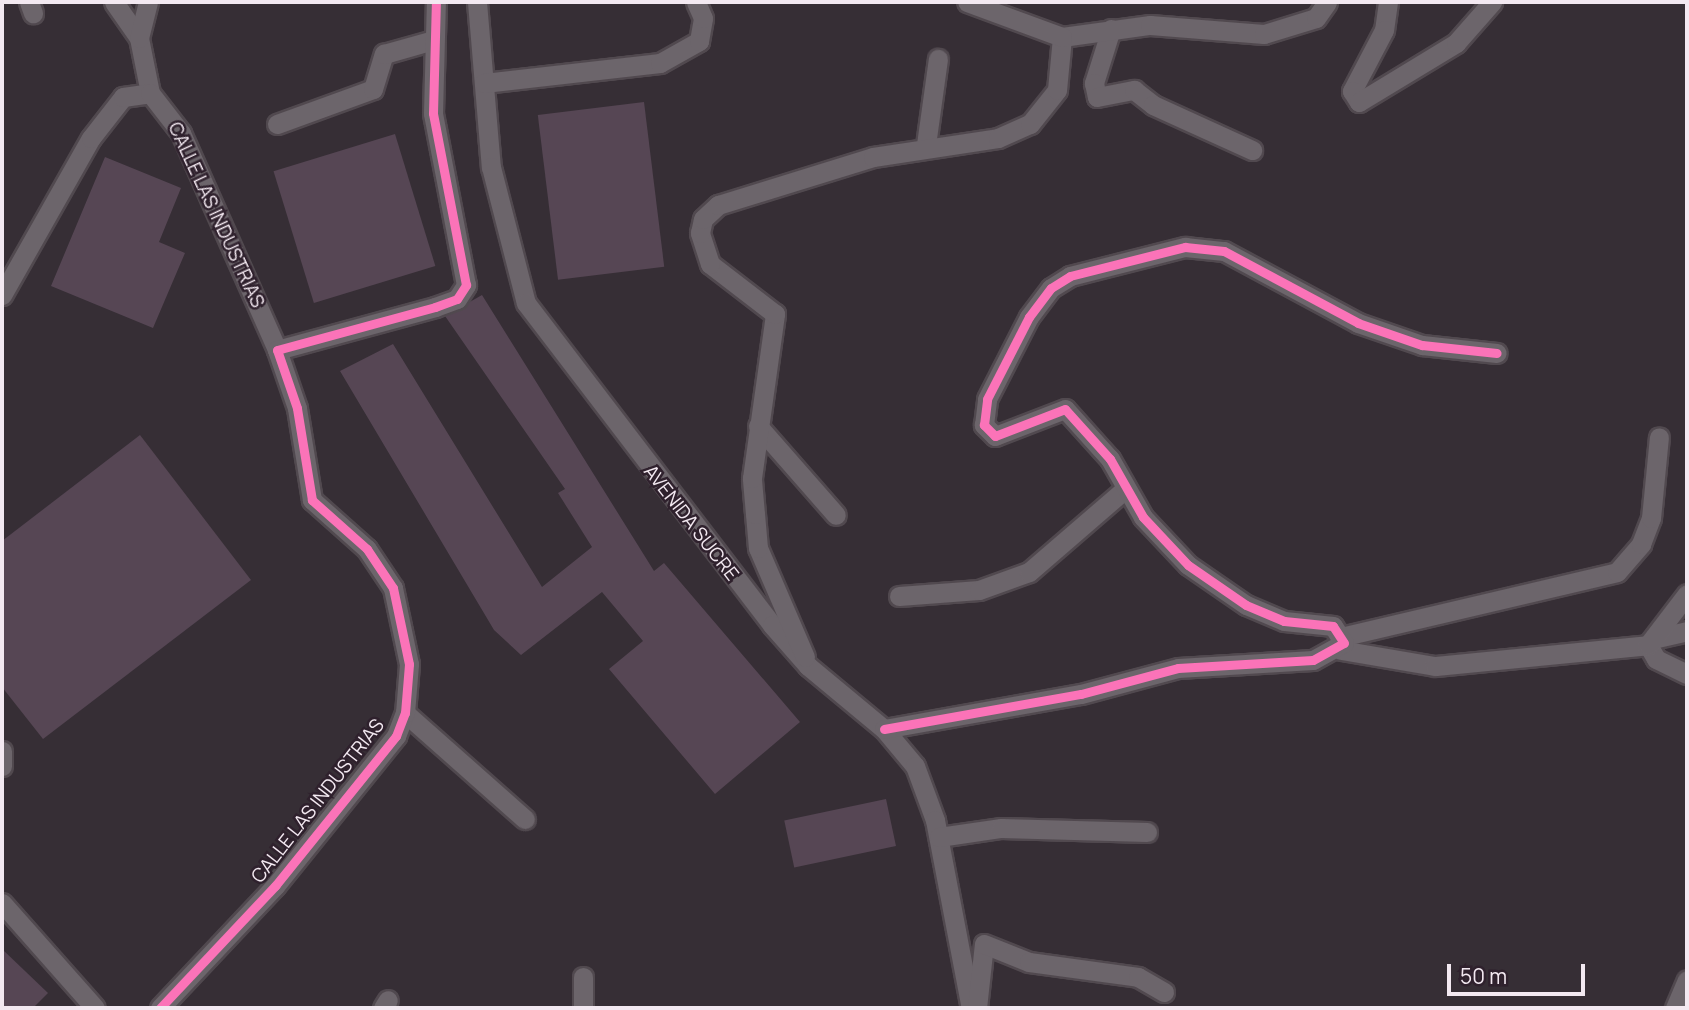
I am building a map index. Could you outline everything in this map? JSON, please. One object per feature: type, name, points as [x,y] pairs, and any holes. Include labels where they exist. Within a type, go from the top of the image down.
[{"type":"street","points":[[2,295],[91,138],[123,97],[150,93],[139,38],[114,2]]},
{"type":"street","points":[[139,38],[148,2]]},
{"type":"street","points":[[277,350],[435,307],[463,293],[466,269],[433,113],[436,2]]},
{"type":"street","name":"AVENIDA SUCRE","points":[[477,2],[491,167],[526,303],[808,666],[884,729],[915,766],[939,837],[971,1008]]},
{"type":"street","points":[[484,83],[660,63],[699,41],[703,18],[696,2]]},
{"type":"street","points":[[967,2],[1062,37],[1150,25],[1264,34],[1315,18],[1327,2]]},
{"type":"street","points":[[1388,2],[1384,30],[1352,91],[1359,102],[1456,43],[1492,2]]},
{"type":"street","points":[[1111,29],[1097,97],[1134,90],[1153,105],[1252,149]]},
{"type":"street","points":[[808,666],[758,548],[752,478],[775,314],[710,264],[700,233],[703,219],[718,205],[926,145],[999,138],[1030,124],[1057,90],[1062,37]]},
{"type":"street","points":[[277,124],[373,89],[384,54],[433,40]]},
{"type":"street","points":[[926,145],[938,59]]},
{"type":"street","name":"CALLE LAS INDUSTRIAS","points":[[150,93],[181,133],[277,350],[298,408],[312,500],[368,549],[393,588],[409,664],[405,713],[396,736],[275,886],[160,1008]]},
{"type":"street","points":[[1497,353],[1422,345],[1357,323],[1224,251],[1185,247],[1070,276],[1051,288],[1029,317],[987,399],[984,425],[995,436],[1065,409],[1110,459],[1124,490],[1212,585],[1284,621],[1333,626],[1343,643],[1435,666],[1650,642],[1687,631]]},
{"type":"street","points":[[758,426],[836,515]]},
{"type":"street","points":[[884,729],[1081,694],[1178,668],[1313,660],[1343,643],[1617,572],[1641,544],[1651,518],[1659,437]]},
{"type":"street","points":[[899,596],[979,590],[1029,572],[1124,490]]},
{"type":"street","points":[[1650,642],[1687,594]]},
{"type":"street","points":[[1650,642],[1656,659],[1687,674]]},
{"type":"street","points":[[405,713],[525,819]]},
{"type":"street","points":[[2,751],[2,766]]},
{"type":"street","points":[[939,837],[1001,828],[1147,832]]},
{"type":"street","points":[[2,903],[95,1008]]},
{"type":"street","points":[[977,1008],[984,944],[1029,962],[1138,977],[1164,992]]},
{"type":"street","points":[[583,977],[583,1008]]},
{"type":"street","points":[[1675,1008],[1687,980]]},
{"type":"building","points":[[644,102],[664,267],[558,280],[538,115]]},
{"type":"building","points":[[395,134],[435,266],[314,303],[274,171]]},
{"type":"building","points":[[105,157],[181,188],[159,242],[185,253],[153,328],[51,286]]},
{"type":"building","points":[[482,295],[654,571],[664,563],[800,722],[715,794],[609,669],[643,641],[602,592],[521,655],[494,630],[340,371],[393,344],[542,587],[592,547],[558,493],[565,489],[445,316]]},
{"type":"building","points":[[140,435],[251,580],[43,739],[2,687],[2,541]]},
{"type":"building","points":[[886,799],[896,846],[794,868],[784,821]]},
{"type":"building","points":[[2,949],[48,993],[33,1008],[2,1008]]},
{"type":"cycle path","points":[[160,1008],[275,886],[396,736],[405,713],[409,664],[393,588],[367,549],[312,500],[297,408],[277,350],[435,307],[457,299],[466,285],[433,113],[436,2]]},
{"type":"cycle path","points":[[884,729],[1081,694],[1178,668],[1313,660],[1344,643],[1333,626],[1284,621],[1246,605],[1188,565],[1143,517],[1110,459],[1065,409],[995,436],[984,425],[987,399],[1029,317],[1051,288],[1070,276],[1185,247],[1224,251],[1358,323],[1422,345],[1497,353]]}]
